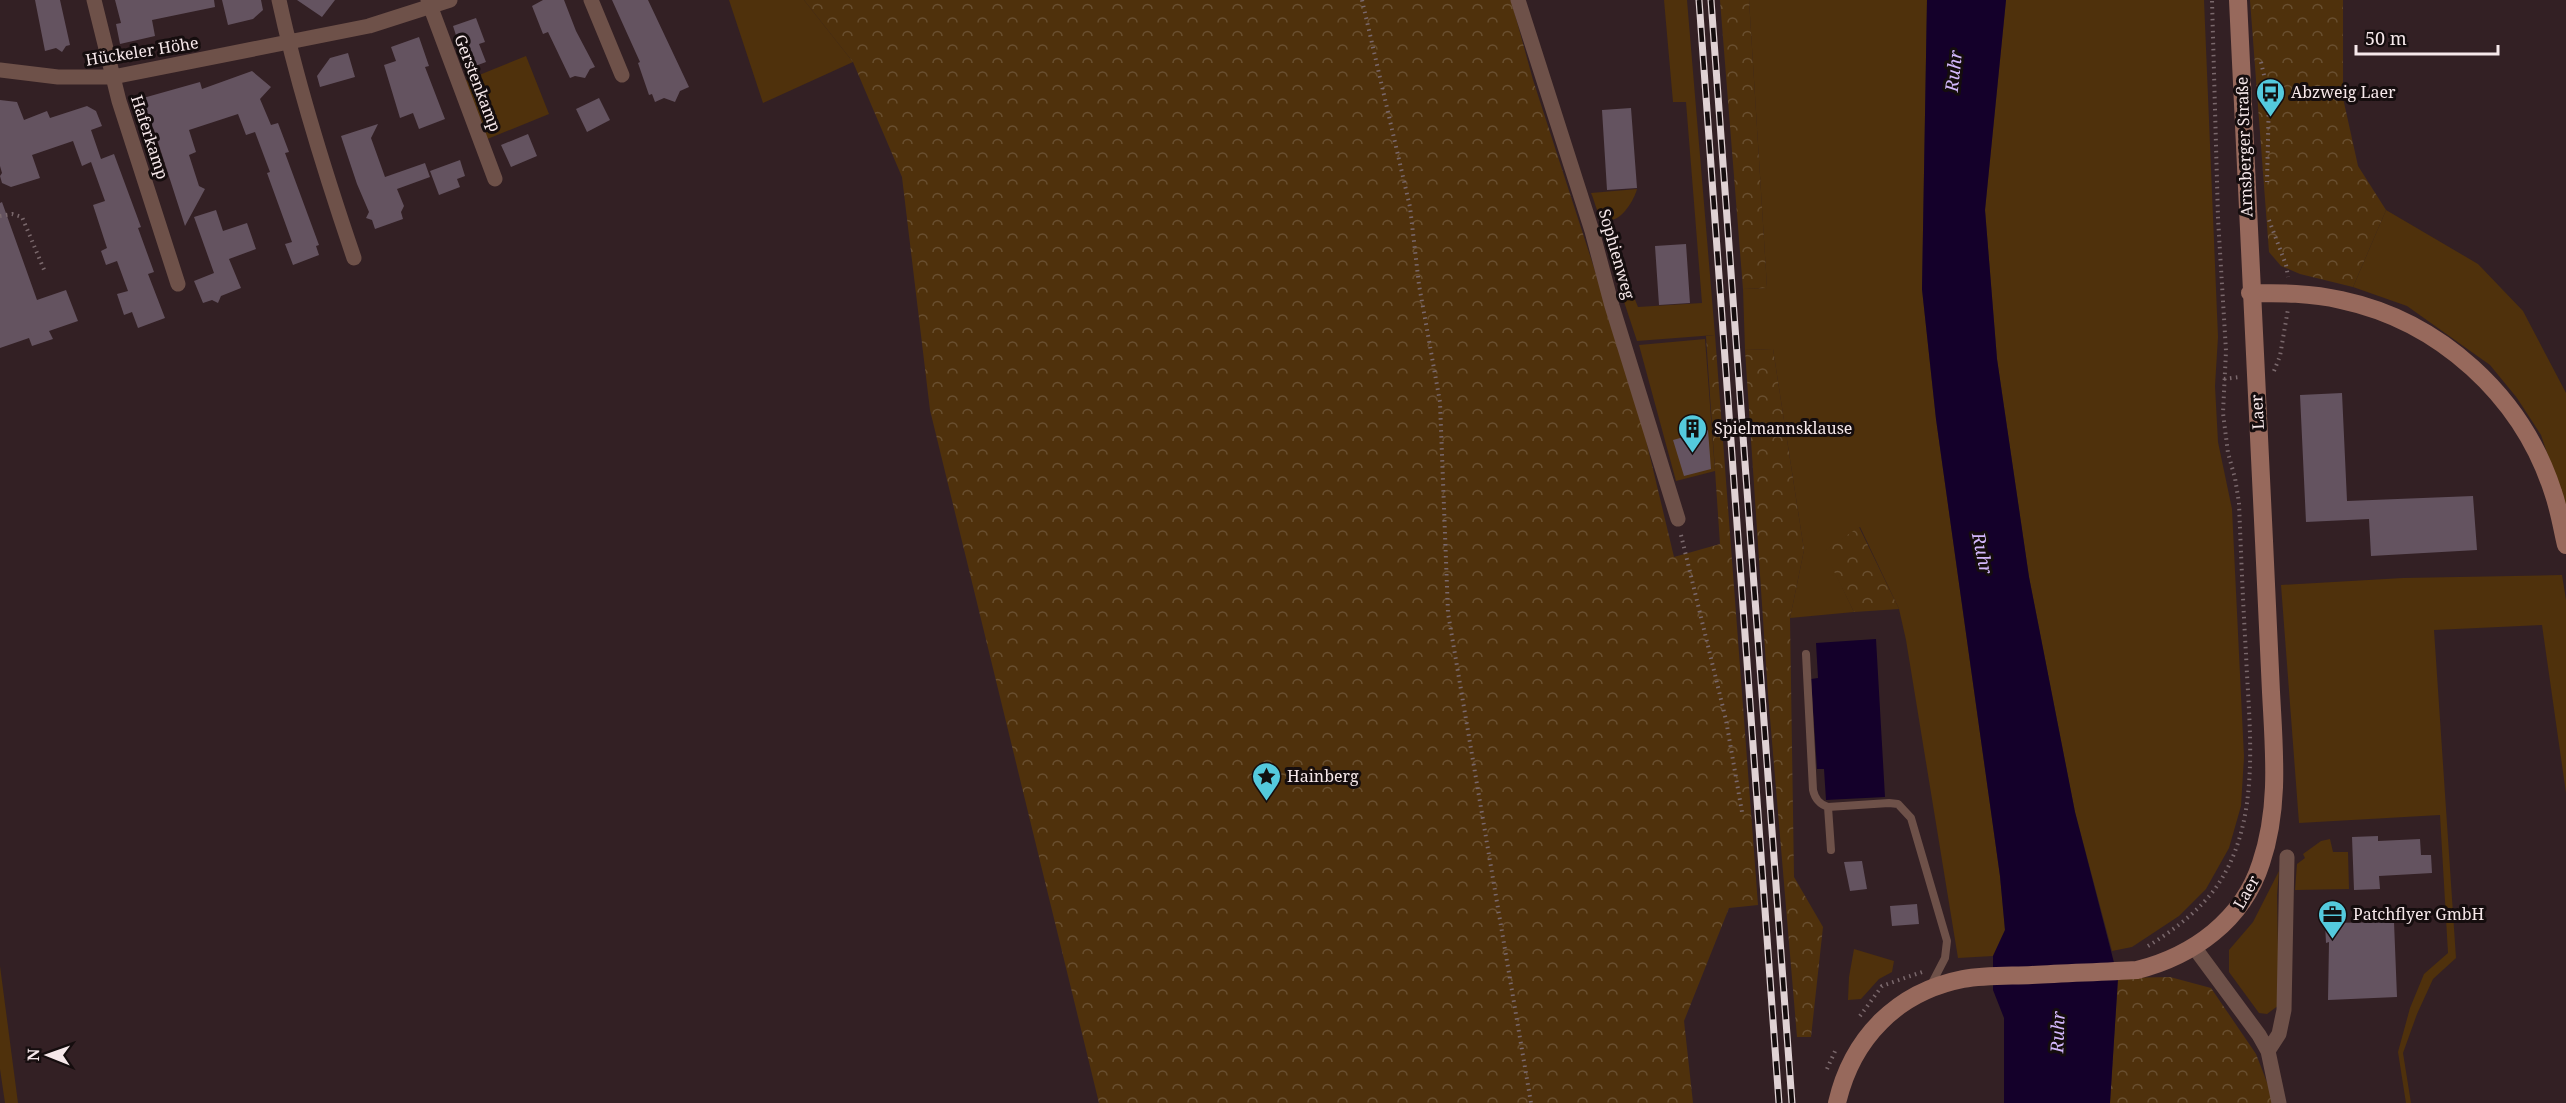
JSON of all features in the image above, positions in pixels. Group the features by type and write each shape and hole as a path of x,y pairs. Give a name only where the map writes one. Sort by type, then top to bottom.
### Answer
{"main road":[{"name":"Arnsberger Straße","path":"2238,0 2250,293"},
{"path":"2250,293 2289,293 2341,300 2382,312 2442,342 2491,384 2519,422 2531,442 2553,492 2566,545"},
{"name":"Laer","path":"1837,1103 1847,1067 1863,1042 1893,1010 1928,989 1977,977 2137,970 2158,965 2209,937 2237,910 2252,886 2261,864 2272,822 2274,741 2250,293"}],"street":[{"name":"Haferkamp","path":"93,0 118,101 178,284"},
{"path":"279,0 288,43 320,156 354,258"},
{"name":"Hückeler Höhe","path":"0,70 58,78 113,77 369,26 429,4 450,0"},
{"path":"591,0 622,75"},
{"name":"Sophienweg","path":"1518,0 1592,231 1612,306 1678,519"},
{"name":"Gerstenkamp","path":"429,4 495,179"},
{"name":"Laer","path":"2268,1051 2279,1035 2284,1010 2287,857"},
{"path":"2194,947 2259,1035 2268,1051 2279,1103"}],"lane":[{"path":"1806,654 1814,797 1822,805 1828,807 1898,804 1911,818 1947,941 1944,958 1928,989"},
{"path":"1828,807 1831,850"}],"path":[{"path":"1362,0 1410,207 1419,285 1440,402 1448,613 1531,1103"},
{"path":"2145,948 2189,916 2219,883 2239,840 2248,788 2247,701 2238,503 2223,413 2226,351 2218,218 2212,0"},
{"path":"0,216 12,214 22,218 45,272"},
{"path":"1678,519 1726,720 1742,812"}],"green space":[{"path":"729,0 804,0 853,62 763,103"},
{"path":"804,0 1511,0 1533,80 1635,394 1674,557 1720,544 1706,336 1715,335 1758,905 1729,908 1684,1021 1693,1103 1099,1103 930,410 902,177 853,62"},
{"path":"1664,0 1687,0 1715,335 1637,341 1606,247 1605,241 1610,238 1638,307 1702,303 1686,102 1673,102"},
{"path":"1720,0 1749,0 1767,288 1743,289"},
{"path":"1749,0 1927,0 1922,289 1936,419 2000,876 2005,930 1993,956 1958,958 1899,609 1860,527 1825,551 1854,612 1790,618 1804,550 1773,349 1745,350 1743,289 1767,288"},
{"path":"2006,0 2204,0 2218,337 2215,386 2218,442 2232,509 2244,757 2241,806 2229,848 2206,889 2179,916 2132,947 2112,951 2075,812 2029,577 1997,359 1985,210"},
{"path":"2250,0 2343,0 2343,98 2358,166 2386,210 2353,287 2300,274 2281,266 2269,252"},
{"path":"526,56 549,114 485,140 462,82"},
{"path":"1637,189 1628,207 1612,220 1600,215 1591,193"},
{"path":"2386,210 2478,264 2523,311 2566,393 2566,509 2541,435 2517,398 2490,365 2407,306 2353,287"},
{"path":"1705,339 1715,471 1676,481 1639,345"},
{"path":"1773,349 1804,550 1790,618 1794,877 1823,927 1811,1037 1797,1037 1768,694 1745,350"},
{"path":"1859,527 1899,609 1854,612 1824,551"},
{"path":"2562,575 2566,600 2566,793 2542,625 2434,630 2456,958 2433,979 2403,1053 2411,1103 2406,1103 2398,1052 2410,1008 2424,974 2448,953 2440,815 2299,823 2281,585 2403,578"},
{"path":"2330,839 2333,852 2348,852 2349,889 2295,890 2297,864 2305,858 2303,854 2321,841"},
{"path":"2279,871 2277,895 2279,1005 2267,1014 2259,1013 2229,972 2229,950 2253,922"},
{"path":"1854,949 1894,961 1892,972 1879,979 1861,999 1848,1000 1849,977"},
{"path":"0,966 18,1103 5,1103 0,1069"},
{"path":"2170,977 2211,988 2256,1054 2275,1103 2110,1103 2118,978"}],"water":[{"name":"Ruhr","path":"1927,0 2006,0 1985,210 1997,359 2029,577 2075,812 2118,978 2110,1103 2004,1103 2004,1018 1993,990 1993,956 2005,930 2000,876 1936,419 1922,289"},
{"path":"1876,639 1885,797 1826,800 1824,769 1817,769 1811,679 1818,678 1816,643"}],"building":[{"path":"35,0 60,0 70,45 66,46 62,52 56,48 45,51"},
{"path":"115,0 214,0 215,7 152,20 155,36 120,44 116,24 121,23"},
{"path":"222,0 261,0 263,10 253,19 228,25"},
{"path":"297,0 335,0 322,17"},
{"path":"543,0 564,0 576,31 595,67 590,69 585,78 575,76 570,78 548,32 543,34 532,6"},
{"path":"612,0 648,0 689,87 680,91 675,102 664,98 655,102 652,94 649,95 638,63 640,62"},
{"path":"476,18 485,42 479,44 486,62 467,69 453,26"},
{"path":"419,37 429,66 425,67 445,119 419,129 413,113 400,118 384,65 396,61 391,47"},
{"path":"348,53 355,77 320,87 317,76 330,58"},
{"path":"252,71 271,87 260,99 271,125 278,123 289,152 285,153 319,245 316,246 319,255 293,265 285,244 292,242 267,173 270,172 255,132 246,135 238,114 189,130 196,152 189,155 199,186 205,189 185,226 154,130 150,122 144,123 136,100 200,82 202,89"},
{"path":"599,98 610,120 587,132 576,109"},
{"path":"0,100 17,102 24,120 47,111 50,118 87,106 96,111 102,126 91,130 101,159 114,154 141,227 138,228 154,272 148,274 165,318 138,328 132,312 124,315 117,294 128,291 117,261 106,265 101,251 107,248 93,205 105,201 91,162 82,166 73,141 32,155 40,178 11,187 2,183 0,176 2,173 0,166"},
{"path":"1631,108 1637,188 1607,190 1602,110"},
{"path":"378,124 371,138 385,177 425,163 430,177 397,189 404,206 401,212 403,219 375,229 372,220 366,218 369,212 341,136"},
{"path":"528,134 537,156 511,167 501,145"},
{"path":"460,160 465,176 457,179 460,187 439,195 430,171"},
{"path":"2,202 37,300 66,290 78,321 49,331 53,339 32,346 29,338 0,348 0,203"},
{"path":"216,210 223,231 247,223 256,249 229,259 241,288 221,296 218,303 212,300 203,303 194,281 214,273 194,217"},
{"path":"1686,244 1690,303 1659,305 1655,246"},
{"path":"2342,393 2347,501 2473,496 2477,550 2371,556 2369,519 2306,522 2300,395"},
{"name":"Spielmannsklause","path":"1708,430 1711,469 1684,476 1673,440"},
{"path":"2378,836 2378,841 2420,839 2421,855 2431,855 2432,873 2379,876 2380,889 2354,890 2352,837"},
{"path":"1862,861 1867,889 1850,891 1844,862"},
{"path":"1917,904 1919,924 1892,926 1890,906"},
{"path":"2394,922 2397,997 2328,1000 2329,942 2326,943 2325,923"}],"railway":[{"path":"1699,0 1779,1103"},
{"path":"1711,0 1792,1103"}],"place":[{"name":"Abzweig Laer","path":"2270,118"},
{"name":"Spielmannsklause","path":"1693,454"},
{"name":"Hainberg","path":"1266,802"},
{"name":"Patchflyer GmbH","path":"2332,940"}]}
